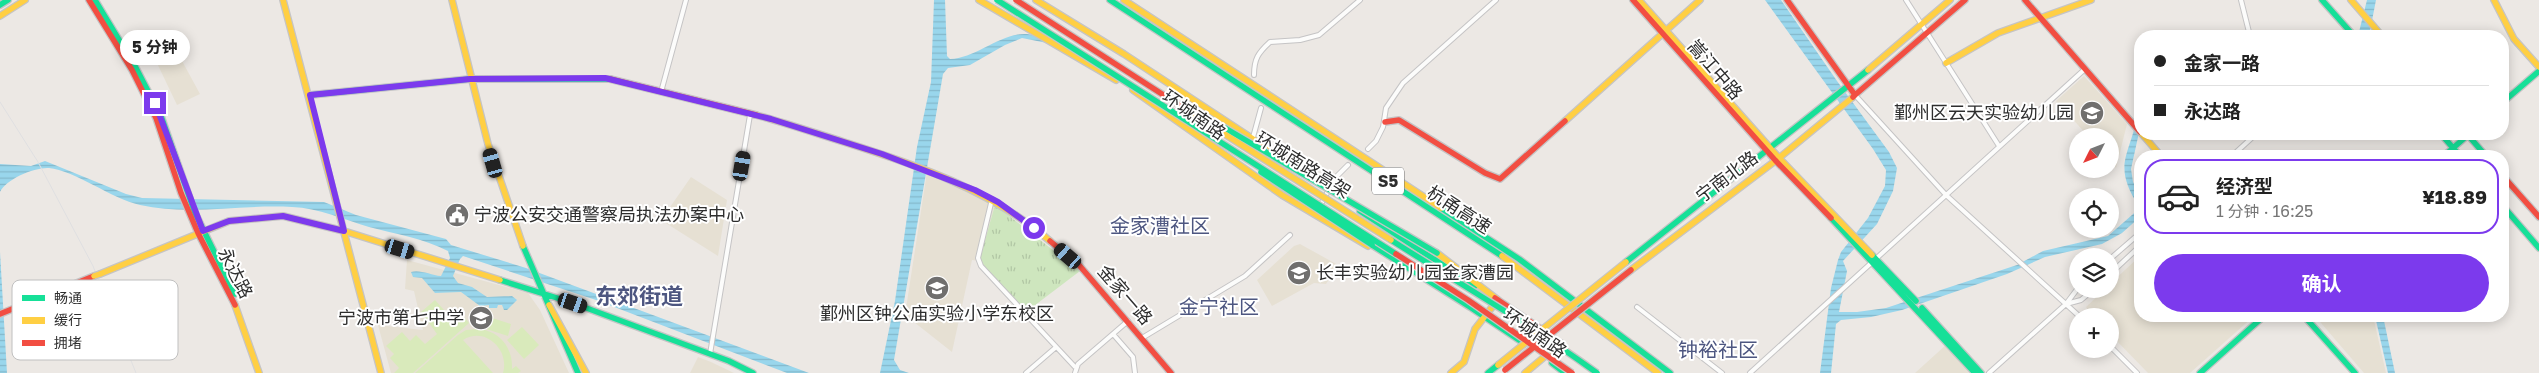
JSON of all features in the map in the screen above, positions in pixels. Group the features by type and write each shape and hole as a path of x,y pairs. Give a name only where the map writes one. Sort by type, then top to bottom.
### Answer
{"main road":[{"path":"0,5 8,0"},
{"path":"0,16 25,0"},
{"name":"永达路","path":"88,0 127,62 156,118 192,214 237,309 259,373"},
{"name":"永达路","path":"95,0 136,68 161,116 184,192"},
{"path":"283,0 310,95 381,373"},
{"path":"452,0 468,80 498,180 541,292 578,373"},
{"name":"环城南路","path":"979,0 1125,85 1282,195 1470,307 1565,373"},
{"name":"环城南路高架","path":"995,0 1179,114 1468,300 1572,373"},
{"name":"环城南路高架","path":"1016,0 1578,358 1597,373"},
{"name":"环城南路","path":"1036,0 1254,138 1426,256 1498,300 1561,343 1597,373"},
{"name":"杭甬高速","path":"1110,0 1514,264 1658,373"},
{"name":"杭甬高速","path":"1124,0 1519,259 1670,373"},
{"name":"嵩江中路","path":"1632,0 1665,33"},
{"name":"嵩江中路","path":"1639,0 1665,33 1777,159"},
{"path":"1385,122 1398,120 1412,126 1485,173 1500,179 1700,0"},
{"path":"1787,0 1854,96"},
{"path":"1848,87 1922,26 1950,0"},
{"name":"宁南北路","path":"1504,372 1631,270 1838,110 1965,0"},
{"path":"2025,0 2134,125"},
{"path":"1946,63 1998,33 2091,0"},
{"path":"2322,0 2348,30"},
{"path":"2351,0 2377,30"},
{"path":"2494,0 2514,39 2539,69 2509,97"},
{"name":"金家一路","path":"310,95 468,80 605,78 771,119 892,158 938,174 992,199 1047,238 1079,265 1171,373"},
{"name":"宁南北路","path":"1488,373 1848,87"},
{"path":"1178,104 1239,135 1437,253 1498,300 1475,329 1464,362 1451,373"},
{"path":"1179,114 1211,139 1470,307"},
{"path":"2147,140 2157,150"},
{"path":"2446,140 2453,148"},
{"path":"2451,150 2462,140"},
{"path":"2473,140 2481,150"},
{"path":"1777,159 1850,231 1866,248 1874,261 1908,293 1981,373"},
{"path":"1777,159 1874,261 1975,373"},
{"path":"2509,183 2539,217"},
{"path":"2509,213 2539,248"},
{"path":"84,280 229,221 283,216 343,228 541,292 710,352 753,373"},
{"name":"永达路","path":"200,232 244,315 263,373"},
{"path":"541,292 555,314 586,373"},
{"path":"2200,373 2257,322"},
{"path":"2309,322 2355,373"},
{"path":"1525,373 1546,358 1561,343"},
{"path":"1578,358 1603,373"}],"street":[{"path":"660,92 686,0"},
{"path":"1254,75 1254,62 1259,53 1270,42 1300,40 1319,35 1360,0"},
{"path":"1368,149 1376,140 1385,122 1386,108 1403,83 1496,0"},
{"path":"1906,0 1999,146"},
{"path":"2241,0 2248,30"},
{"path":"1750,373 2085,69"},
{"path":"1854,96 1946,195 2070,308"},
{"path":"1237,163 1254,138 1261,108"},
{"path":"710,352 750,115"},
{"path":"2239,150 2249,140"},
{"path":"1316,215 1335,178 1348,165"},
{"path":"992,199 978,258 981,266 1055,348 1075,367 1075,373"},
{"path":"1142,338 1245,276 1290,235"},
{"path":"2119,251 2134,238"},
{"path":"2119,266 2134,252"},
{"path":"1989,373 2070,298"},
{"path":"2066,304 2083,298"},
{"path":"1637,307 1722,373"},
{"path":"1075,367 1128,321"},
{"path":"1113,334 1133,357 1135,373"},
{"path":"1026,373 1055,348"},
{"path":"2119,355 2137,373"}],"shaded area":[{"path":"170,55 181,59 200,94 177,105 155,59"},
{"name":"鄞州区云天实验幼儿园","path":"2084,76 2127,124 2119,156 2119,128 2081,128 2056,101"},
{"name":"鄞州区钟公庙实验小学东校区","path":"927,172 961,186 995,205 979,261 972,260 952,352 905,315"},
{"path":"691,177 727,200 718,256 661,220"},
{"name":"长丰实验幼儿园金家漕园","path":"1300,244 1338,265 1326,284 1314,283 1272,306 1257,280 1294,246"},
{"name":"宁波市第七中学","path":"407,260 528,293 540,310 569,373 391,373 378,325 423,330 414,291 405,289"},
{"path":"2134,262 2134,322 2247,322 2190,373 2148,373 2119,343 2119,308 2086,307 2096,298 2119,298 2119,276"},
{"path":"2320,322 2374,322 2386,373 2364,373"},
{"path":"1947,344 1965,364 1969,373 1915,373"},
{"path":"698,357 711,362 734,373 690,373"}],"green space":[{"path":"995,205 1080,271 1026,312 979,261"},
{"path":"435,300 453,320 461,313 469,323 413,373 394,373 399,368 390,358 394,354 386,346 402,332 410,341 416,335 425,344 437,334 421,312"},
{"path":"483,315 511,324 508,336 480,327"},
{"path":"522,327 539,345 524,359 507,340"},
{"path":"466,330 485,330 498,336 510,354 512,369 516,366 521,371 518,373 503,373 503,356 494,343 487,338 471,336 463,340 493,373 415,373 458,335"}],"water":[{"path":"934,0 945,0 947,56 950,59 975,52 999,40 1023,34 1035,36 1047,43 1022,38 1005,45 970,65 948,68 943,74 894,360 900,370 909,373 880,373 895,301 917,147 931,82"},
{"path":"1765,0 1781,0 1889,152 1897,168 1893,191 1877,224 1843,261 1847,271 1839,312 1857,312 1886,308 2017,265 2043,251 2099,238 2113,238 2102,244 2084,248 2069,248 2069,252 2045,257 2007,274 1902,310 1871,317 1841,320 1836,324 1831,373 1820,373 1831,288 1838,260 1841,252 1868,218 1885,186 1886,170 1873,149"},
{"path":"2367,0 2376,0 2370,30 2360,30"},
{"path":"2134,131 2134,140 2137,140 2131,169 2134,198 2126,181 2125,160"},
{"path":"45,161 126,194 142,198 324,202 356,215 446,239 451,245 526,268 809,373 787,373 596,300 463,256 453,276 458,283 472,287 487,297 512,296 517,300 507,310 504,310 502,305 498,305 497,308 489,308 489,305 480,306 461,292 435,293 422,278 413,277 411,272 441,276 450,258 448,251 419,240 312,209 273,207 178,210 159,208 129,202 70,174 49,168 36,170 14,178 0,192 0,164 31,166"},
{"path":"2134,213 2134,222 2119,235 2119,226"},
{"path":"0,252 7,373 0,373"},
{"path":"2376,322 2384,322 2395,373 2388,373"}],"railway":[{"path":"0,102 38,162 99,280"},
{"path":"131,360 136,373"}],"traffic: fast":[{"path":"0,5 8,0"},
{"path":"95,0 136,68 161,116 195,213 235,294"},
{"path":"997,0 1396,254"},
{"path":"1110,0 1502,256"},
{"path":"2322,0 2349,30"},
{"path":"1626,262 1868,70"},
{"path":"2509,97 2539,71"},
{"path":"310,95 470,79 610,79"},
{"path":"1220,125 1437,253"},
{"path":"2446,140 2455,150"},
{"path":"2451,150 2462,140"},
{"path":"2472,140 2481,150"},
{"path":"1261,172 1372,245"},
{"path":"1441,208 1519,259 1670,373"},
{"path":"1360,211 1475,286"},
{"path":"2509,213 2539,248"},
{"path":"1831,218 1975,373"},
{"path":"1391,240 1521,321 1597,373"},
{"path":"1372,245 1470,307"},
{"path":"523,246 578,373"},
{"path":"1872,255 1916,301"},
{"path":"500,280 573,303 729,361 753,373"},
{"path":"1467,305 1519,340"},
{"path":"1922,308 1981,373"},
{"path":"2200,373 2257,322"},
{"path":"2309,322 2355,373"},
{"path":"1552,363 1565,373"},
{"path":"1488,373 1498,365"}],"traffic: slow":[{"path":"0,16 25,0"},
{"path":"283,0 381,373"},
{"path":"452,0 488,144 523,246"},
{"path":"979,0 1116,80"},
{"path":"1036,0 1124,54 1288,162"},
{"path":"1124,0 1441,208"},
{"path":"1639,0 1779,158 1872,255"},
{"path":"1565,121 1700,0"},
{"path":"1868,70 1950,0"},
{"path":"1946,63 1998,33 2091,0"},
{"path":"2351,0 2377,30"},
{"path":"2494,0 2514,39 2539,67"},
{"path":"1133,90 1282,195 1368,246"},
{"path":"1631,270 1779,158 1853,97"},
{"path":"1179,105 1391,240"},
{"path":"756,115 899,160 952,181 1003,207 1050,241"},
{"path":"2147,140 2156,150"},
{"path":"100,274 229,221 283,216 344,231 500,280"},
{"path":"1437,253 1498,300"},
{"path":"1502,256 1658,373"},
{"path":"1498,365 1626,262"},
{"path":"94,276 100,274"},
{"path":"1451,373 1464,362 1475,329 1496,302"},
{"path":"235,305 259,373"},
{"path":"549,305 586,373"},
{"path":"1525,373 1561,343"}],"traffic: jam":[{"path":"89,0 132,70 156,118 181,193 198,233 235,305"},
{"path":"1016,0 1179,105"},
{"path":"1633,0 1775,160 1831,218"},
{"path":"1787,0 1855,95 1853,97"},
{"path":"1855,95 1965,0"},
{"path":"2025,0 2134,125"},
{"path":"610,79 756,115"},
{"path":"1385,122 1399,120 1485,173 1500,179 1565,121"},
{"path":"2509,183 2539,217"},
{"path":"1050,241 1079,265 1171,373"},
{"path":"1396,254 1468,300 1572,373"},
{"path":"1505,370 1631,270"},
{"path":"84,280 94,276"},
{"path":"1495,298 1553,337"},
{"path":"0,314 12,309"}],"place":[{"name":"鄞州区云天实验幼儿园","path":"2092,113"},
{"name":"宁波公安交通警察局执法办案中心","path":"457,215"},
{"name":"长丰实验幼儿园金家漕园","path":"1299,273"},
{"name":"鄞州区钟公庙实验小学东校区","path":"937,288"},
{"name":"宁波市第七中学","path":"481,318"}],"district":[{"name":"金家漕社区","path":"1160,226"},
{"name":"东郊街道","path":"639,296"},
{"name":"金宁社区","path":"1219,307"},
{"name":"钟裕社区","path":"1718,350"}],"route":[{"path":"155,103 176,154 186,191 203,231 229,221 283,216 344,231 310,95 470,79 605,78 771,119 882,154 938,174 975,190 998,202 1034,228"}]}
